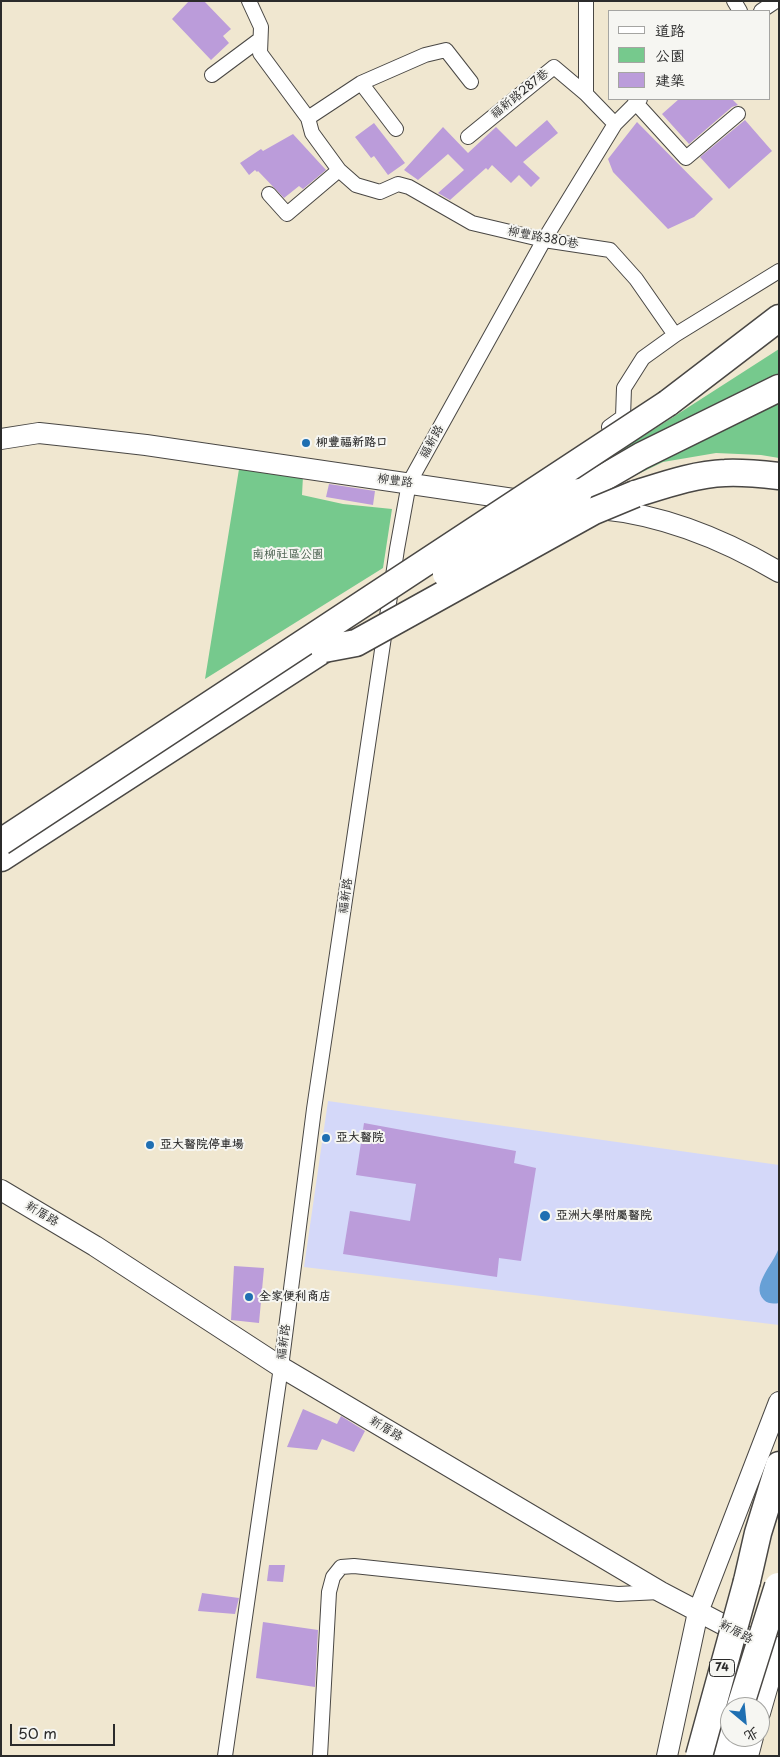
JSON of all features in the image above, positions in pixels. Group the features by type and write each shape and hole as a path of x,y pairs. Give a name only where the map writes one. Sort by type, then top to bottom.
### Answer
{"highway":[{"path":"668,403 779,318"},
{"path":"1,842 668,403 779,335"},
{"path":"1,858 324,649 587,487 641,456 779,388"},
{"path":"690,433 779,407"},
{"path":"324,649 356,642 594,511 635,494 680,481 723,473 752,473 779,476"},
{"path":"747,1581 758,1533 779,1465"},
{"name":"74","path":"699,1756 747,1581 779,1481"},
{"name":"74","path":"743,1697 779,1585"}],"street":[{"name":"柳豐路380巷","path":"249,1 260,27 260,53 308,118 312,133 339,170 356,184 380,192 398,184 409,187 472,223 544,240 610,250 636,279 675,334"},
{"path":"586,1 586,94"},
{"path":"762,10 776,1"},
{"path":"212,75 259,40"},
{"path":"308,118 360,83 425,55 446,50 471,82"},
{"name":"福新路287巷","path":"468,136 554,67 586,94 615,124"},
{"path":"360,83 396,130"},
{"path":"638,100 686,158 738,114"},
{"name":"福新路","path":"225,1756 281,1367 314,1109 397,549 409,483 544,240 615,124 638,100"},
{"path":"269,194 287,214 339,170"},
{"path":"510,499 623,417 624,388 643,358 675,334 779,271"},
{"name":"柳豐路","path":"1,439 38,433 146,445 510,499 629,512 693,532 751,556 779,572"},
{"name":"新厝路","path":"1,1190 95,1246 281,1367 661,1592 778,1651"},
{"path":"667,1756 698,1612 779,1402"},
{"path":"320,1756 329,1592 333,1577 341,1567 354,1566 618,1594 661,1592"},
{"path":"765,1697 778,1651"}],"shaded area":[{"name":"亞洲大學附屬醫院","path":"328,1101 779,1165 779,1325 304,1267"}],"green space":[{"path":"779,349 779,458 761,455 716,453 663,462 630,478 591,501 533,487 629,421 642,437"},
{"name":"南柳社區公園","path":"239,469 303,476 302,495 343,504 392,509 383,568 205,679"}],"water":[{"path":"779,1246 779,1303 771,1303 764,1300 760,1294 760,1287"}],"building":[{"path":"189,1 204,1 231,29 223,36 229,43 211,60 172,19"},
{"path":"678,100 733,100 738,105 732,107 689,144 662,114"},
{"path":"547,120 558,133 523,162 540,178 531,187 519,175 511,183 492,165 488,170 486,168 450,200 438,193 464,170 448,154 418,180 404,170 443,127 468,153 496,127 516,147"},
{"path":"745,120 772,151 729,189 700,157"},
{"path":"637,122 713,199 694,217 668,229 613,172 608,159"},
{"path":"374,123 405,163 388,175 374,156 371,158 355,137"},
{"path":"293,134 326,170 303,189 299,186 284,198 258,171 255,170 249,175 240,163 261,149 263,151"},
{"path":"329,484 375,491 373,505 326,497"},
{"name":"亞洲大學附屬醫院","path":"364,1123 516,1151 514,1163 536,1168 521,1261 499,1258 497,1277 343,1254 350,1211 410,1221 416,1184 356,1175"},
{"path":"234,1266 264,1268 259,1323 231,1320"},
{"path":"303,1409 337,1424 341,1416 365,1431 354,1452 322,1439 317,1450 287,1447"},
{"path":"269,1565 285,1565 283,1582 267,1581"},
{"path":"202,1593 239,1598 235,1614 198,1611"},
{"path":"263,1622 318,1630 315,1687 256,1678"}],"place":[{"name":"柳豐福新路口","path":"306,443"},
{"name":"亞大醫院","path":"326,1138"},
{"name":"亞大醫院停車場","path":"150,1145"},
{"name":"亞洲大學附屬醫院","path":"545,1216"},
{"name":"全家便利商店","path":"249,1297"}]}
